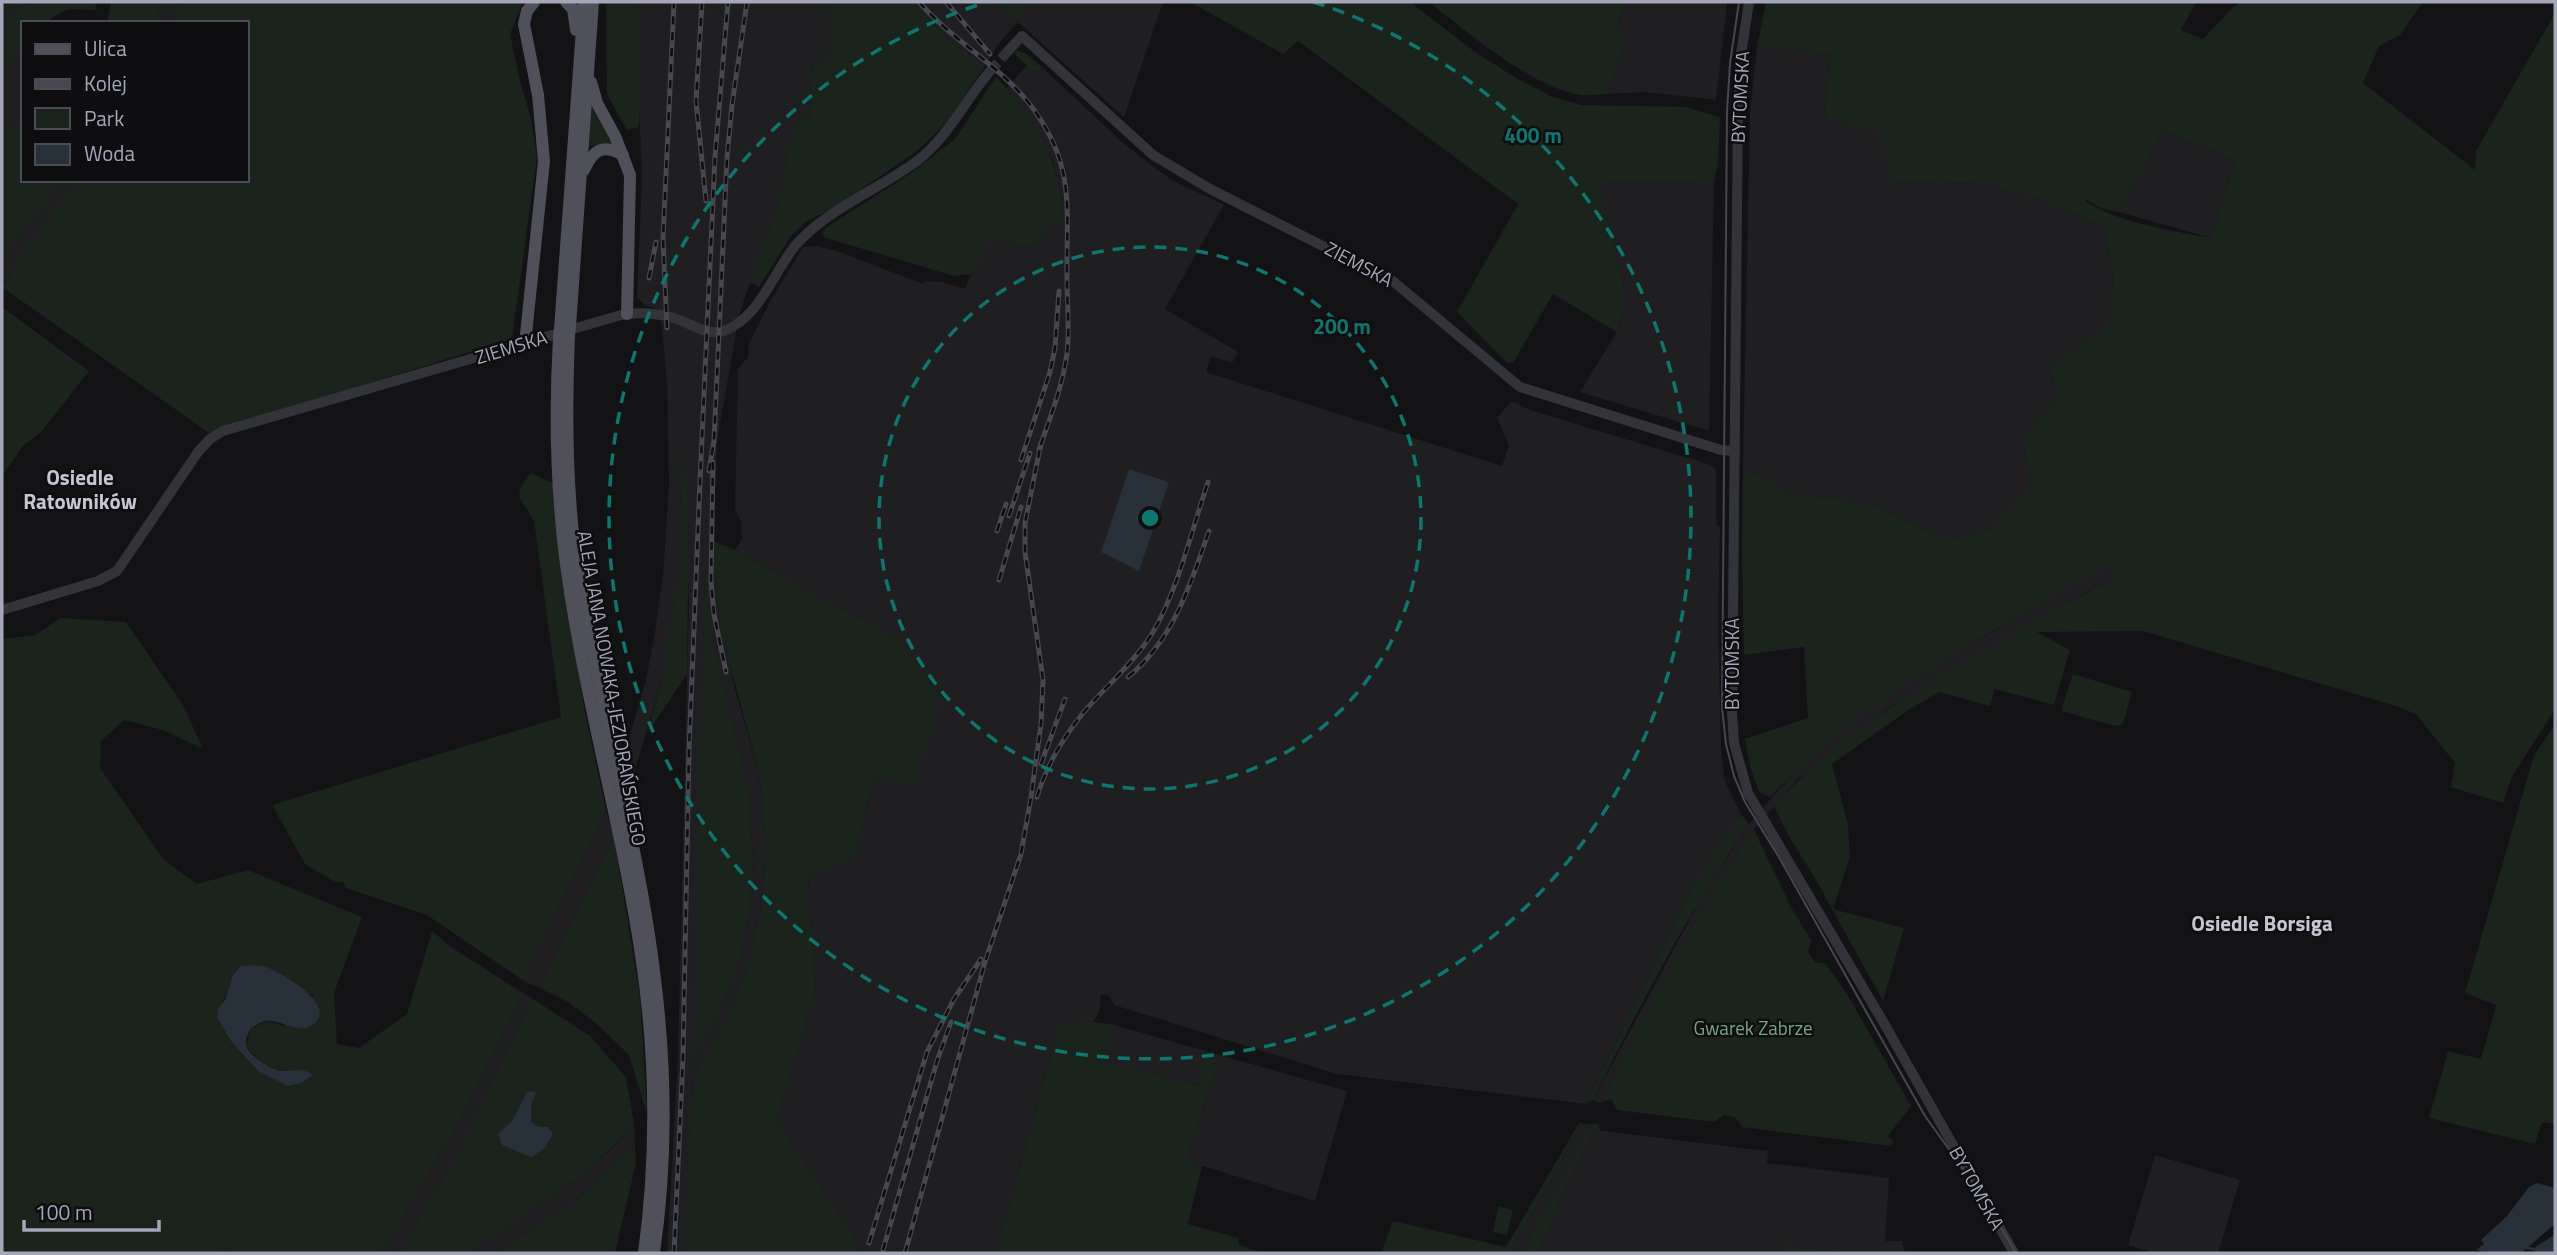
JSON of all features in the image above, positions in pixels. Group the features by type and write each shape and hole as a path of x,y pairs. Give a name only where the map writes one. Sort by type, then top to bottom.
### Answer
{"main road":[{"path":"524,344 544,161 538,95 524,24 527,11 534,2"},
{"path":"566,2 573,9 584,61 597,103 630,175 627,314"},
{"name":"ALEJA JANA NOWAKA-JEZIORAŃSKIEGO","path":"584,2 581,178 565,332 570,498 578,577 645,913 658,1009 664,1122 661,1198 654,1253"},
{"name":"ALEJA JANA NOWAKA-JEZIORAŃSKIEGO","path":"593,2 584,61 557,429 565,553 635,915 648,1012 654,1125 644,1253"},
{"path":"581,178 586,165 598,150 613,149 623,156"}],"street":[{"name":"BYTOMSKA","path":"1749,2 1738,92 1732,713 1734,743 1748,793 1885,1024 2014,1253"},
{"name":"ZIEMSKA","path":"1009,50 1022,36 1140,144 1165,163 1210,189 1394,282 1520,387 1721,450 1735,451"},
{"name":"ZIEMSKA","path":"2,610 98,581 117,571 198,452 218,433 627,314 672,318 713,332 729,328 754,308 788,256 809,233 931,149 991,70"}],"shaded area":[{"path":"2,2 27,2 2,29"},
{"path":"162,2 178,2 171,21 157,21"},
{"path":"640,2 831,2 829,60 813,62 809,118 793,123 779,199 739,315 717,442 713,541 716,598 735,690 759,773 765,861 760,911 749,961 734,1001 693,1080 685,1253 667,1253 678,1056 689,600 682,454 678,579 669,637 661,683 629,789 622,762 646,680 655,632 663,576 669,485 667,381 660,310 645,305 637,297 642,178 638,81","holes":["705,577 713,640 748,785 753,862 750,908 741,958 725,1000 694,1062"]},
{"path":"912,2 996,2 1017,21 1030,2 1163,2 1124,117 1018,22 1000,42 985,66 951,41"},
{"path":"1626,2 1727,2 1716,100 1645,92 1608,94 1627,34 1617,29"},
{"path":"1757,47 1830,54 1824,118 1886,134 1894,182 1986,184 2042,200 2104,227 2113,276 2109,323 2051,368 2055,401 2023,440 2031,487 1990,529 1946,540 1870,503 1792,494 1743,467 1750,113"},
{"path":"21,50 21,120 2,138 2,70"},
{"path":"1027,65 1035,73 1043,68 1122,142 1155,168 1174,181 1224,205 1165,309 1238,352 1232,363 1211,356 1206,372 1502,466 1509,445 1497,418 1511,401 1530,410 1711,465 1716,469 1716,518 1717,526 1720,527 1718,620 1721,750 1724,779 1741,814 1692,888 1585,1104 1337,1074 1114,1005 1109,996 1101,994 1099,1012 1093,1022 1078,1024 1056,1036 996,1253 859,1253 856,1240 777,1121 816,991 808,874 856,856 874,777 899,640 735,550 742,539 741,521 735,510 738,369 748,357 749,344 770,302 803,247 817,246 840,252 923,284 925,281 943,282 965,289 975,263 989,239 1032,248 1063,209 1054,163 1033,123 1007,88"},
{"path":"2162,131 2235,160 2211,238 2119,212"},
{"path":"62,182 79,182 2,285 2,258"},
{"path":"1599,182 1714,183 1709,431 1580,392 1617,332 1627,301"},
{"path":"2106,565 2112,577 1887,709 1797,780 1754,830 1734,859 1688,935 1600,1103 1593,1100 1705,891 1749,824 1791,775 1824,744 1882,699"},
{"path":"606,810 614,837 539,988 524,981"},
{"path":"523,993 533,999 454,1160 398,1253 382,1253 466,1110"},
{"path":"1115,1025 1202,1050 1200,1085 1104,1062"},
{"path":"1220,1055 1347,1091 1315,1201 1187,1161"},
{"path":"634,1123 635,1146 574,1202 496,1253 470,1253 583,1174 613,1147"},
{"path":"1582,1123 1590,1124 1522,1253 1511,1253"},
{"path":"1594,1130 1768,1151 1767,1163 1889,1178 1885,1241 1902,1241 1905,1253 1538,1253 1567,1184"},
{"path":"2155,1155 2240,1180 2218,1253 2156,1253 2128,1245"}],"green space":[{"path":"27,2 97,2 95,10 64,11 49,21 21,21 21,50 2,70 2,29"},
{"path":"111,2 162,2 157,21 107,21"},
{"path":"178,2 523,2 510,34 531,118 537,157 512,339 209,433 2,287 22,255 78,182 248,182 248,21 171,21"},
{"path":"606,2 640,2 639,127 627,130 607,94"},
{"path":"831,2 912,2 951,41 985,66 948,120 917,151 834,208 807,221 791,236 759,287 750,282 779,199 793,123 809,118 813,62 829,60"},
{"path":"996,2 1030,2 1017,21"},
{"path":"1190,2 1410,2 1475,52 1553,97 1581,105 1686,107 1720,117 1718,163 1714,183 1599,182 1627,301 1617,332 1553,294 1513,363 1507,363 1457,312 1518,204 1298,41 1283,54"},
{"path":"1429,2 1626,2 1617,28 1627,34 1608,94 1581,95 1543,82 1481,43"},
{"path":"1766,2 2196,2 2181,30 2203,39 2233,7 2242,2 2423,2 2400,35 2379,46 2363,83 2475,170 2476,151 2555,13 2555,709 2512,777 2503,803 2451,787 2455,763 2416,714 2396,706 2143,631 2037,632 2070,650 2054,705 1995,689 1990,706 1939,692 1907,711 1832,764 1848,824 1850,857 1833,909 1904,928 1883,1001 1774,806 1835,748 1903,699 2112,577 2106,566 1929,670 1846,728 1770,797 1759,792 1745,739 1808,718 1804,647 1744,655 1743,467 1792,494 1870,503 1946,540 1990,529 2031,487 2023,440 2055,401 2051,368 2109,323 2113,276 2104,227 2042,200 1986,184 1893,182 1883,142 1885,134 1824,118 1830,54 1757,47","holes":["2162,131 2235,160 2211,238 2128,220 2112,215 2085,201 2119,212"]},
{"path":"1017,51 1026,53 1043,68 1035,73 1014,54"},
{"path":"996,77 1023,108 1044,142 1058,180 1063,221 1055,220 1032,248 989,239 971,274 954,276 826,238 821,233 911,173 955,139"},
{"path":"592,102 612,144 589,147"},
{"path":"21,120 21,182 62,182 2,258 2,138"},
{"path":"2,307 89,371 41,432 22,447 2,476"},
{"path":"682,448 689,503 687,674 647,734 661,683 678,579"},
{"path":"531,473 553,483 555,526 585,712 606,810 524,981 427,915 346,888 343,882 335,882 305,864 272,805 561,717 534,521 519,493"},
{"path":"713,541 735,550 899,640 942,699 914,785 874,777 856,856 808,875 816,991 777,1121 856,1240 859,1253 684,1253 693,1080 734,1001 749,961 760,911 765,861 759,773 725,647 716,598"},
{"path":"705,569 713,640 748,785 753,862 750,908 741,958 725,1000 693,1064"},
{"path":"60,618 126,622 183,705 203,749 163,730 124,720 101,741 100,768 164,860 197,884 248,870 362,917 334,993 337,1044 359,1048 407,1014 432,931 451,947 523,993 466,1110 382,1253 2,1253 2,639 35,635","holes":["241,966 264,966 313,996 283,1026 268,1021 251,1028 246,1046 262,1062 282,1071 258,1071 218,1008"]},
{"path":"2073,674 2132,692 2123,724 2115,726 2061,711"},
{"path":"2555,724 2555,1124 2542,1122 2535,1144 2429,1118 2448,1051 2481,1059 2496,1005 2465,993 2534,755"},
{"path":"1741,814 1749,824 1666,959 1593,1100 1585,1104 1692,888"},
{"name":"Gwarek Zabrze","path":"1754,830 1792,909 1811,940 1808,952 1815,962 1826,964 1847,994 1911,1106 1888,1136 1894,1142 1890,1146 1742,1127 1735,1117 1724,1115 1714,1122 1617,1110 1611,1099 1600,1103 1691,929"},
{"path":"614,837 640,997 647,1114 629,1055 597,1024 568,1002 539,988"},
{"path":"533,999 590,1036 626,1077 634,1123 583,1174 470,1253 398,1253 454,1160"},
{"path":"1093,1022 1115,1025 1105,1062 1199,1085 1202,1075 1202,1050 1220,1055 1187,1161 1202,1166 1188,1224 1239,1238 1238,1244 1261,1253 996,1253 1056,1036 1062,1024"},
{"path":"1579,1123 1582,1123 1511,1253 1381,1253 1393,1221 1506,1247"},
{"path":"1590,1124 1598,1124 1600,1131 1594,1130 1568,1182 1538,1253 1522,1253"},
{"path":"635,1146 636,1163 615,1253 496,1253 574,1202"},
{"path":"1498,1206 1513,1210 1507,1235 1493,1232"},
{"path":"1784,1246 1848,1253 1784,1253"}],"water":[{"path":"1129,469 1169,482 1139,571 1101,552"},
{"path":"241,966 263,966 280,973 301,987 317,1003 320,1011 318,1019 312,1025 300,1028 266,1021 251,1028 246,1040 250,1053 271,1067 281,1071 305,1071 313,1075 301,1083 288,1086 258,1071 231,1041 217,1017 218,1008 225,1000 233,975"},
{"path":"528,1091 536,1092 531,1105 531,1122 539,1127 548,1127 553,1134 544,1149 531,1157 502,1145 498,1134 512,1121"},
{"path":"2537,1183 2555,1188 2555,1224 2521,1253 2486,1253 2476,1250 2484,1244 2481,1240 2507,1216 2529,1187"}],"waterway":[{"path":"2541,1253 2555,1244"},
{"path":"2527,1248 2545,1251"}],"tunnel":[{"path":"991,70 1009,50"}],"tram line":[{"path":"1739,2 1730,63 1727,111 1722,708 1726,744 1734,776 1745,802 1925,1116 1984,1198 2016,1253"}],"railway":[{"path":"667,328 663,239 674,2"},
{"path":"702,2 696,101 706,201"},
{"path":"674,1253 683,1057 689,750 700,481 715,157 728,2"},
{"path":"709,471 714,441 727,158 747,2"},
{"path":"919,2 945,28 1002,75 1028,102 1044,124 1062,166 1067,208 1068,344 1059,390 1039,450"},
{"path":"946,2 990,54"},
{"path":"649,278 656,242"},
{"path":"1021,460 1050,372 1055,348 1059,291"},
{"path":"905,1253 985,962 1021,854 1031,797 1041,724 1043,680 1025,552 1025,523 1041,443"},
{"path":"1009,516 1030,453"},
{"path":"713,462 711,581 714,614 726,672"},
{"path":"1037,797 1050,763 1069,732 1153,632 1177,578 1208,482"},
{"path":"997,531 1006,504"},
{"path":"999,580 1021,507"},
{"path":"1128,677 1157,646 1179,610 1209,531"},
{"path":"1041,764 1065,699"},
{"path":"869,1243 927,1052 954,999 981,959"},
{"path":"883,1250 937,1061 951,1022"}],"district":[{"name":"Osiedle Ratowników","path":"80,490"},
{"name":"Osiedle Borsiga","path":"2262,924"}]}
